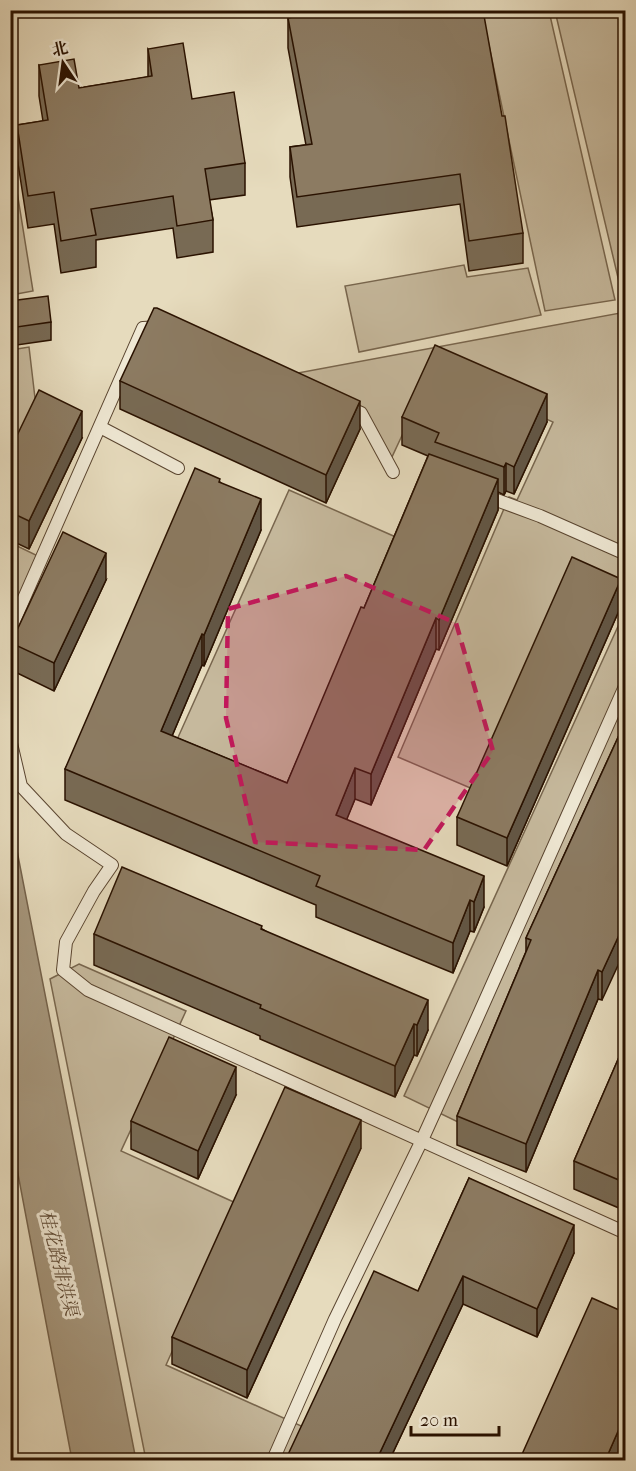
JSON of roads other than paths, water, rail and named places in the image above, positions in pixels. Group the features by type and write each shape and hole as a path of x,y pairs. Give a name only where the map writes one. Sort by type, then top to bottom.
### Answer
{"lane":[{"path":"10,630 143,328 165,327 176,332"},
{"path":"333,401 361,413 393,472"},
{"path":"100,427 178,468"},
{"path":"475,493 540,516 626,555"},
{"path":"273,1461 335,1319 422,1140 626,684"},
{"path":"10,739 21,786 66,834 112,865 93,891 66,942 63,970 88,990 626,1233"}],"water":[{"name":"桂花路排洪渠","path":"11,820 136,1460 72,1460 11,1137"}]}
